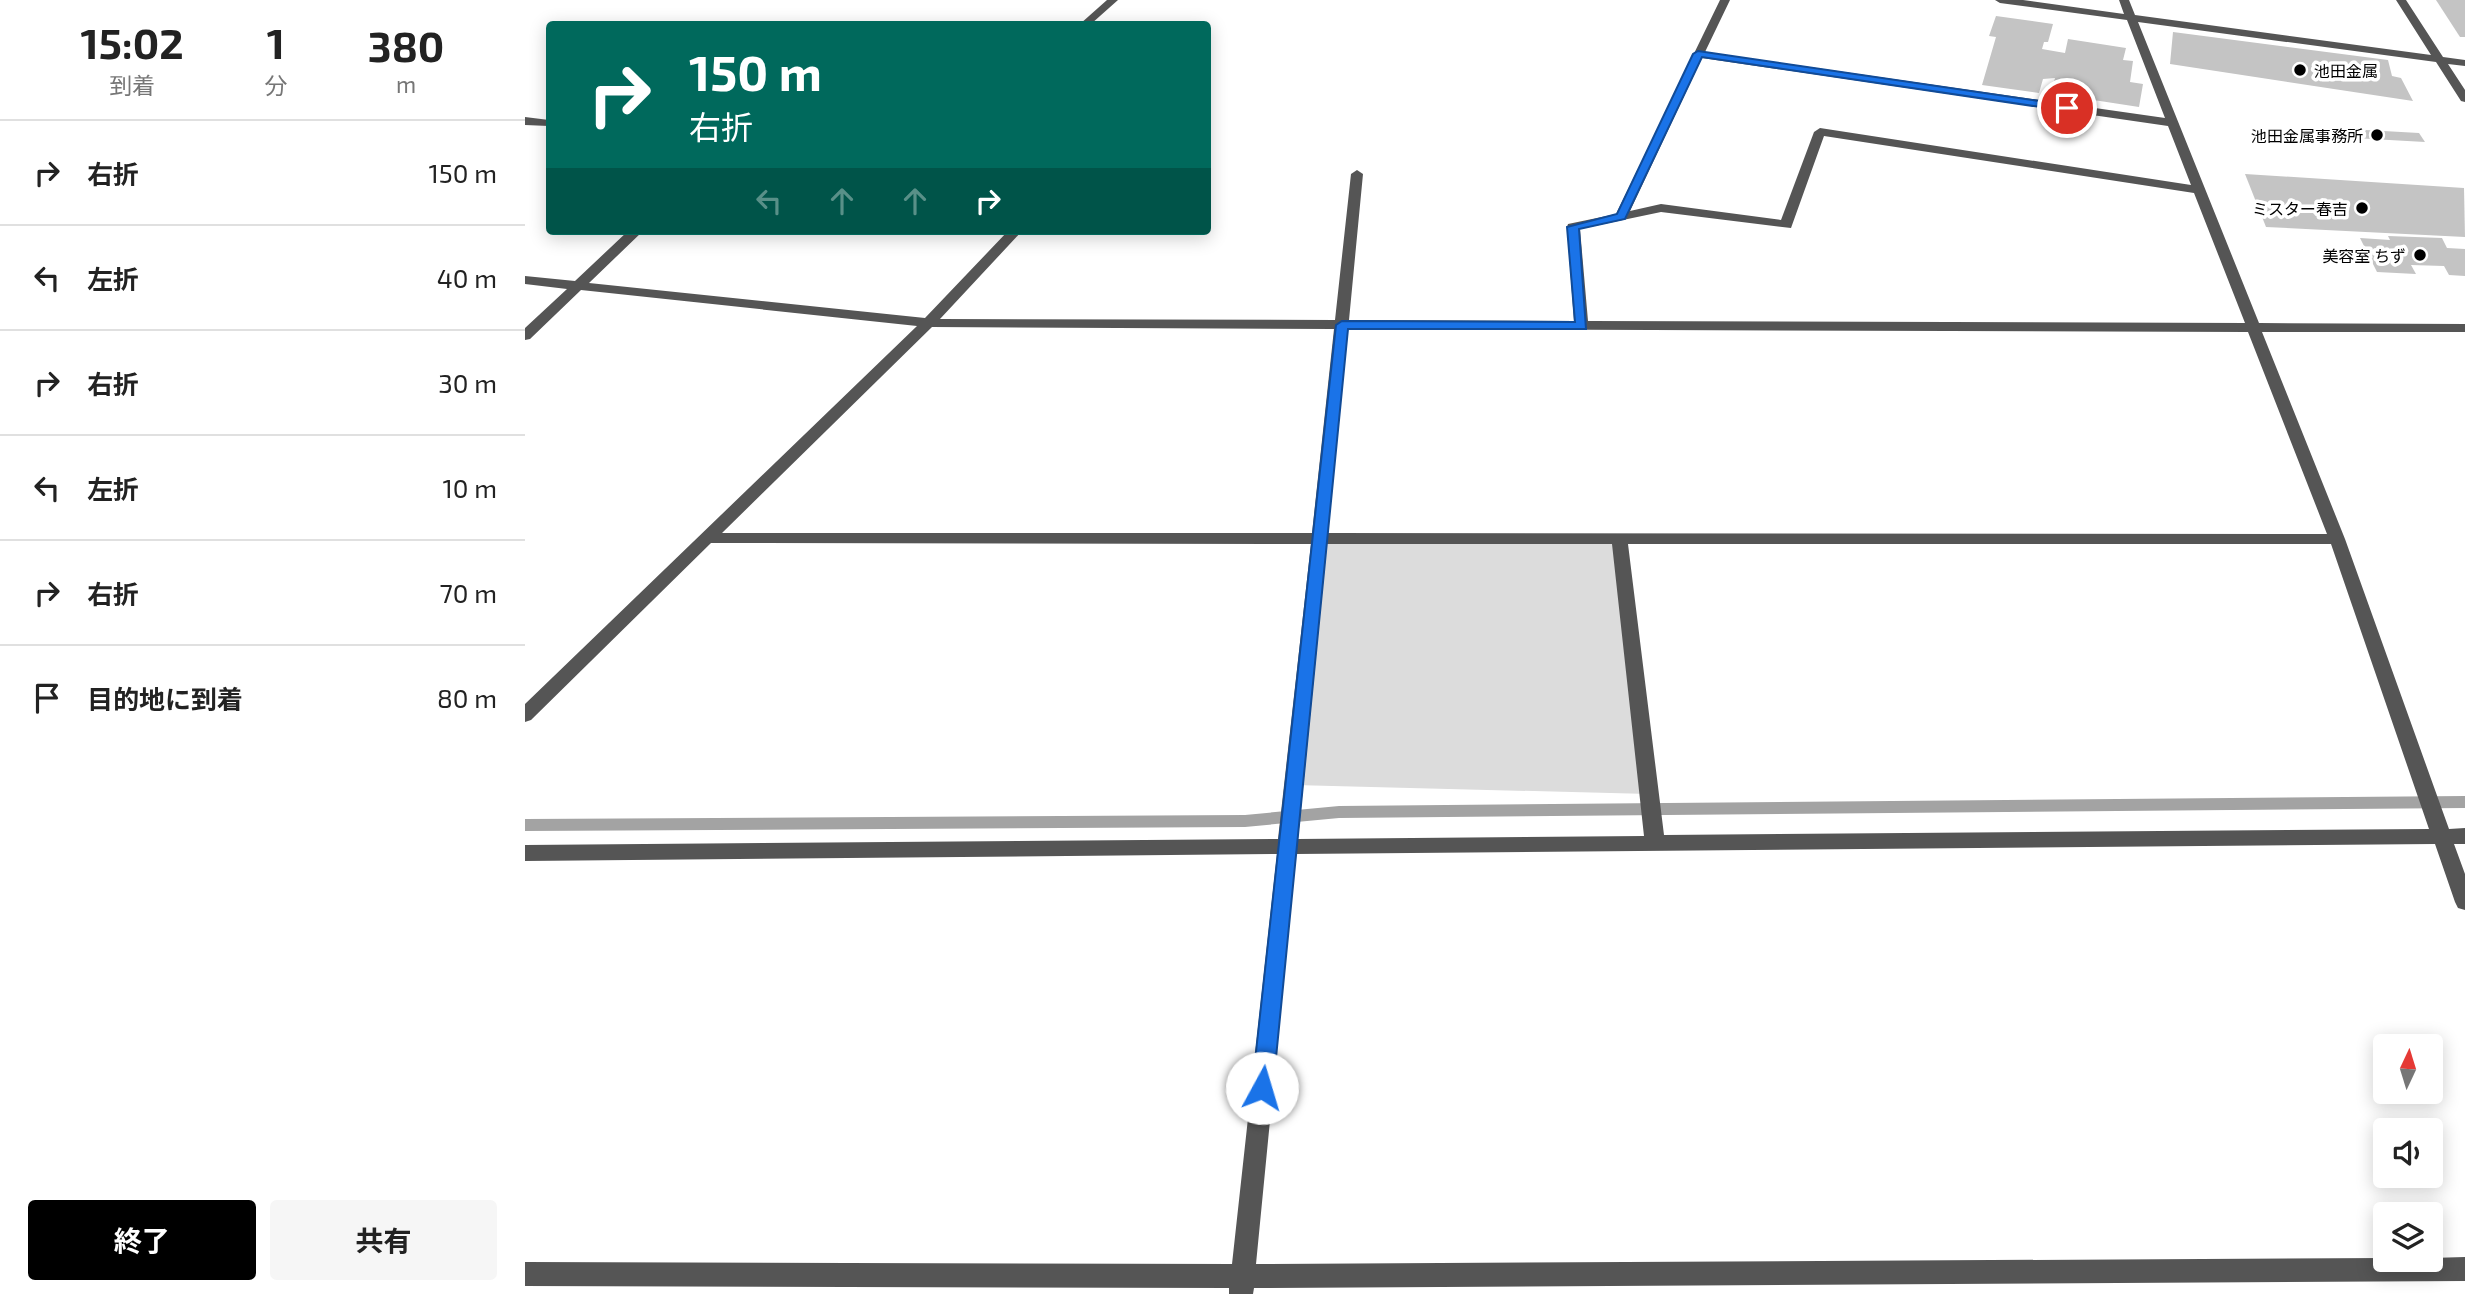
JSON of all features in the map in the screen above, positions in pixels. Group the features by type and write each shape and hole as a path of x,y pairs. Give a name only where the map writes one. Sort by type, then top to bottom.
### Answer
{"street":[{"path":"1088,21 1113,0"},
{"path":"1621,216 1725,0"},
{"path":"2000,0 2465,63"},
{"path":"2125,0 2337,539 2465,902"},
{"path":"2401,0 2465,99"},
{"path":"1698,54 2173,123"},
{"path":"525,121 546,123"},
{"path":"1581,326 1573,227 1661,208 1786,225 1820,132 2199,190"},
{"path":"1242,1285 1357,174"},
{"path":"525,336 632,235"},
{"path":"525,715 928,323 1011,235"},
{"path":"525,280 928,323 2465,328"},
{"path":"1619,537 1655,843"},
{"path":"707,538 2337,539"},
{"path":"525,853 2465,836"},
{"path":"525,1274 1242,1285 2465,1269"}],"shaded area":[{"path":"1619,537 1649,794 1294,785 1319,538"}],"building":[{"path":"2436,0 2465,0 2465,37 2460,37"},
{"path":"1996,16 2053,24 2048,42 2044,42 2042,49 2065,53 2068,39 2126,48 2123,60 2133,61 2130,82 2143,84 2139,107 2087,99 2085,105 2049,99 2055,78 2043,79 2039,93 1982,85 1996,37 1989,36"},
{"name":"池田金属","path":"2173,32 2388,60 2392,76 2401,78 2413,101 2170,64"},
{"name":"池田金属事務所","path":"2330,128 2419,133 2425,142 2336,137"},
{"name":"ミスター春吉","path":"2245,174 2464,188 2465,237 2266,227"},
{"path":"2388,236 2442,238 2447,248 2465,249 2465,276 2449,275 2444,266 2411,265 2416,274 2377,272 2360,238 2390,240"}],"waterway":[{"path":"525,825 1245,821 1339,812 2465,802"}],"place":[{"name":"池田金属","path":"2300,70"},
{"name":"池田金属事務所","path":"2377,135"},
{"name":"ミスター春吉","path":"2362,208"},
{"name":"美容室 ちず","path":"2420,255"}],"route":[{"path":"1262,1088 1342,325 1581,326 1573,227 1621,216 1698,54 2067,108"}]}
